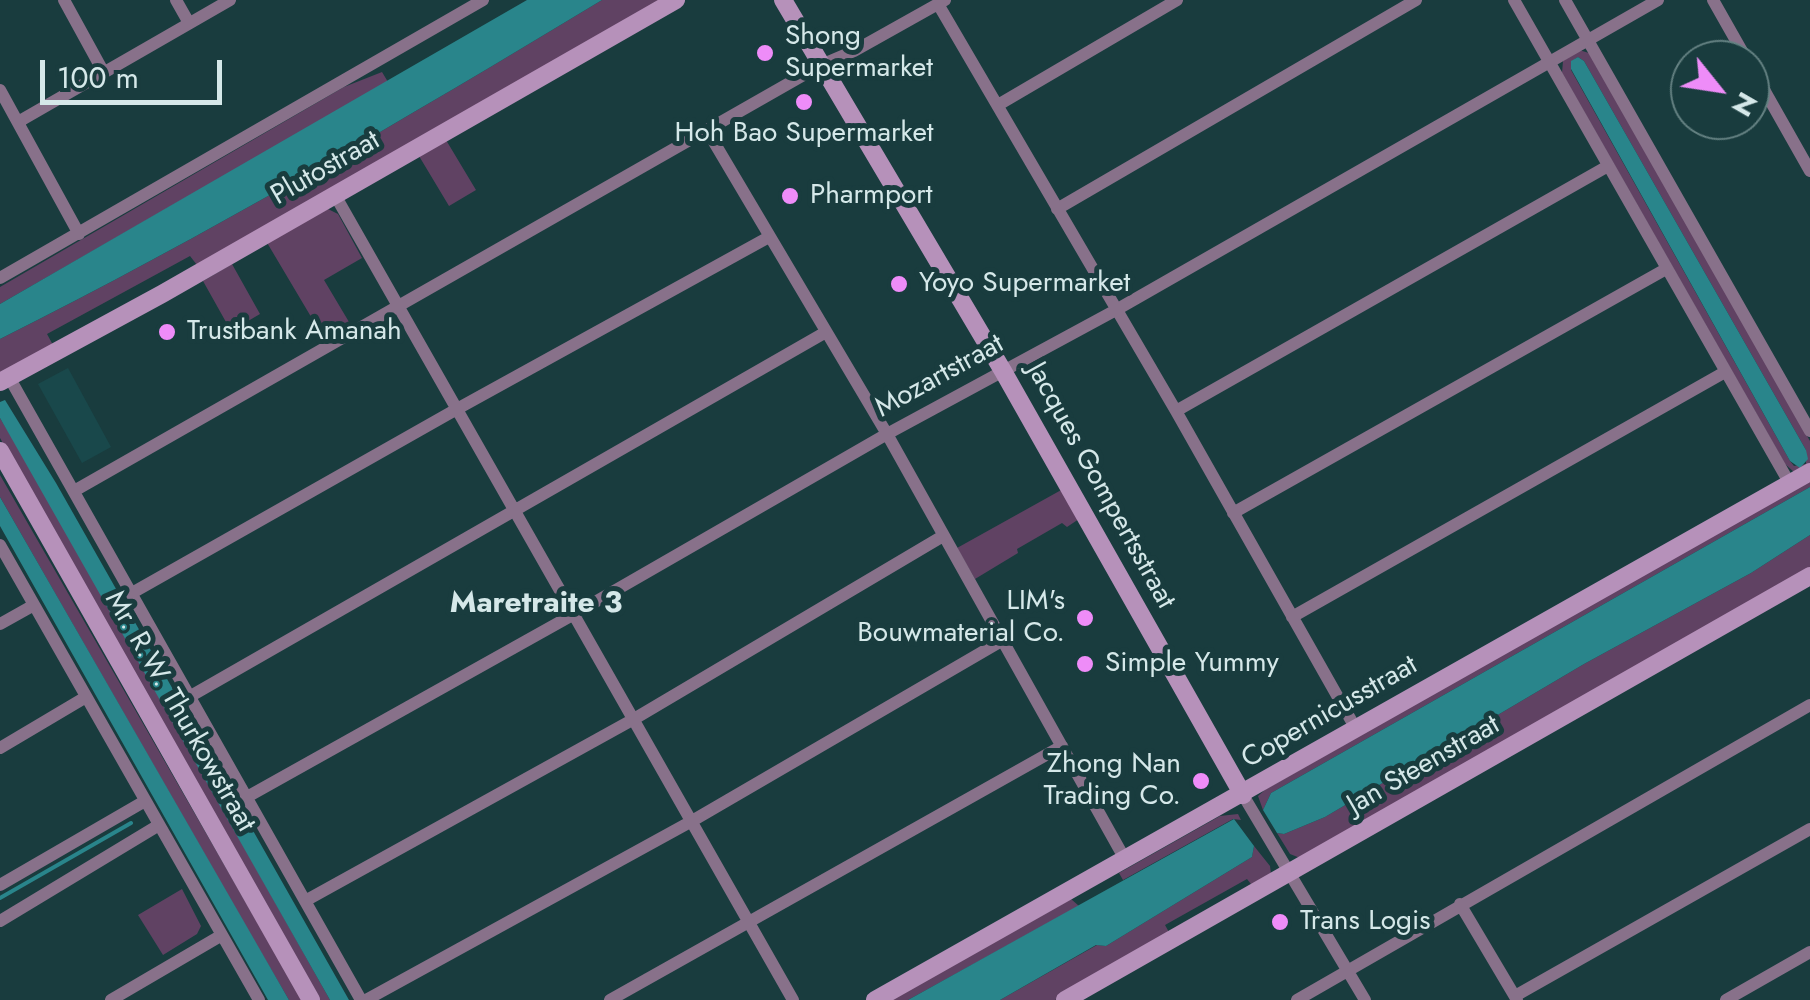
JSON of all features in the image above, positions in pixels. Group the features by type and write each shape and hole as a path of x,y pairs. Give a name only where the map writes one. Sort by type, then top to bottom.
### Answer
{"street":[{"path":"64,0 104,73"},
{"path":"176,0 189,23"},
{"path":"18,122 230,0"},
{"path":"0,278 483,0"},
{"name":"Plutostraat","path":"4,379 676,0"},
{"name":"Jacques Gompertsstraat","path":"783,0 1003,371 1286,870 1365,1000"},
{"path":"998,105 1178,0"},
{"path":"1057,210 1416,0"},
{"path":"1514,0 1790,484"},
{"path":"1565,0 1810,431"},
{"name":"Mozartstraat","path":"247,797 887,434 1116,310 1658,0"},
{"path":"1713,0 1735,40"},
{"path":"74,492 822,65 941,2 1356,729"},
{"path":"0,90 79,234"},
{"path":"1770,101 1810,171"},
{"path":"708,132 887,434 1126,860"},
{"path":"1176,411 1608,166"},
{"path":"335,195 793,1000"},
{"path":"132,593 769,237"},
{"path":"1234,513 1666,270"},
{"path":"190,697 826,332"},
{"path":"1292,616 1724,372"},
{"path":"4,379 74,492 364,1000 692,821 1003,640"},
{"name":"Mr. R.W. Thurkowstraat","path":"0,451 311,1000"},
{"name":"Copernicusstraat","path":"875,1000 1126,860 1246,799 1356,729 1810,472"},
{"path":"305,901 634,718 943,536"},
{"path":"0,545 259,1000"},
{"name":"Jan Steenstraat","path":"1065,1000 1286,870 1810,576"},
{"path":"0,624 34,605"},
{"path":"0,748 86,696"},
{"path":"1296,1000 1810,705"},
{"path":"610,1000 1062,746"},
{"path":"0,885 146,801"},
{"path":"0,921 159,825"},
{"path":"1460,904 1516,998 1810,830"},
{"path":"112,1000 222,935"},
{"path":"1726,1000 1810,952"}],"shaded area":[{"path":"527,0 602,0 304,176 0,339 0,304"},
{"path":"602,0 663,0 197,265 190,256 47,334 53,345 0,375 0,339 304,176"},
{"path":"1579,50 1589,53 1810,441 1810,466 1794,472 1785,464 1562,73 1563,61","holes":["1578,57 1584,61 1806,450 1806,464 1794,466 1790,461 1571,70 1572,61"]},
{"path":"1578,57 1584,61 1806,450 1808,459 1800,468 1790,461 1571,69 1571,61"},
{"path":"382,72 388,82 0,304 0,287 344,87"},
{"path":"446,140 476,190 449,206 419,156"},
{"path":"328,209 338,214 362,258 324,280 352,327 326,342 266,241"},
{"path":"232,264 260,314 231,331 203,281"},
{"path":"68,368 111,447 82,463 38,384"},
{"path":"5,400 349,1000 330,1000 0,418 0,402"},
{"path":"0,418 330,1000 317,1000 0,438"},
{"path":"0,475 302,1000 289,1000 252,937 0,497"},
{"path":"1810,479 1810,487 1271,793 1263,810 1258,796 1266,789"},
{"path":"1810,487 1810,535 1751,573 1584,664 1325,817 1284,834 1277,833 1263,810 1271,793"},
{"path":"1063,489 1079,519 1067,527 1062,523 975,579 957,548"},
{"path":"0,497 289,1000 268,1000 0,526"},
{"path":"1810,535 1810,569 1300,858 1290,854 1277,833 1284,834 1325,817 1584,664 1751,573"},
{"path":"1238,814 1241,820 1233,819 1123,880 1119,873 1220,816"},
{"path":"1234,819 1254,846 1252,857 1106,946 1096,945 1000,1000 908,1000"},
{"path":"1254,846 1270,866 1271,874 1254,888 1247,879 1165,925 1170,934 1055,1000 1000,1000 1097,945 1106,946 1252,857"},
{"path":"182,889 201,926 197,934 163,955 138,915"},
{"path":"1071,899 1079,906 908,1000 890,1000"}],"waterway":[{"path":"0,898 131,823"}],"place":[{"name":"Shong Supermarket","path":"765,53"},
{"name":"Hoh Bao Supermarket","path":"804,102"},
{"name":"Pharmport","path":"790,196"},
{"name":"Yoyo Supermarket","path":"899,284"},
{"name":"Trustbank Amanah","path":"167,332"},
{"name":"LIM's Bouwmaterial Co.","path":"1085,618"},
{"name":"Simple Yummy","path":"1085,664"},
{"name":"Zhong Nan Trading Co.","path":"1201,781"},
{"name":"Trans Logis","path":"1280,922"}],"district":[{"name":"Maretraite 3","path":"536,605"}]}
